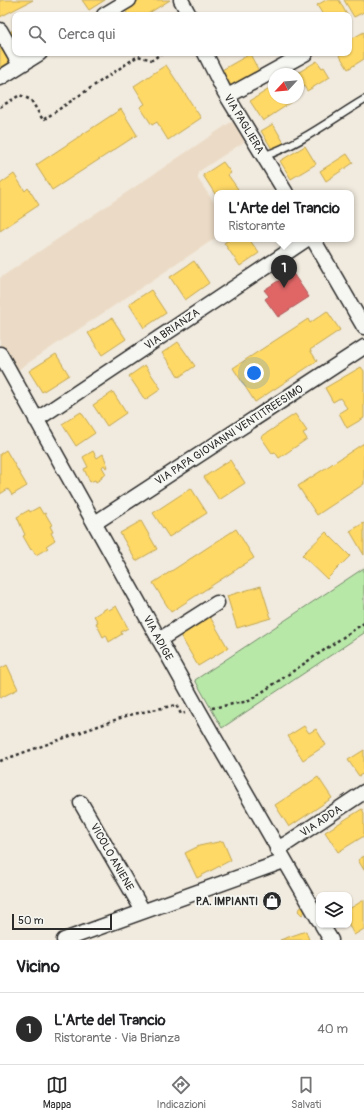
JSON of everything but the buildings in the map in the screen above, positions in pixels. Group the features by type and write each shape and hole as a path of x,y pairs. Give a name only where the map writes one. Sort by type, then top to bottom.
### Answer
{"street":[{"path":"109,12 129,0"},
{"path":"182,0 188,12"},
{"path":"0,30 12,51"},
{"path":"15,56 20,65"},
{"path":"0,78 35,56"},
{"name":"VIA PAGLIERA","path":"207,56 228,96 284,190"},
{"path":"228,96 301,56"},
{"name":"VIA BRIANZA","path":"36,420 303,242"},
{"path":"315,242 364,327"},
{"name":"VIA PAPA GIOVANNI VENTITREESIMO","path":"95,523 364,347"},
{"name":"VIA ADIGE","path":"0,356 277,849 316,915"},
{"path":"159,640 216,604"},
{"name":"VIA ADDA","path":"277,849 364,792"},
{"name":"VICOLO ANIENE","path":"81,803 143,911"},
{"path":"64,940 284,861"},
{"path":"324,928 331,940"}],"lane":[{"path":"264,156 283,148 364,100"}],"path":[{"path":"0,107 20,95 30,100 43,120 138,56 152,60 158,56"},
{"path":"210,709 249,701 364,623"},
{"path":"0,761 129,715 176,705 181,714 189,713"}],"shaded area":[{"path":"237,118 250,138 198,172 198,179 214,203 214,239 13,373 0,349 0,278"}],"green space":[{"path":"364,568 364,633 222,728 195,680"}],"place":[{"name":"L'Arte del Trancio","path":"284,288"},
{"name":"P.A. IMPIANTI","path":"272,901"}]}
